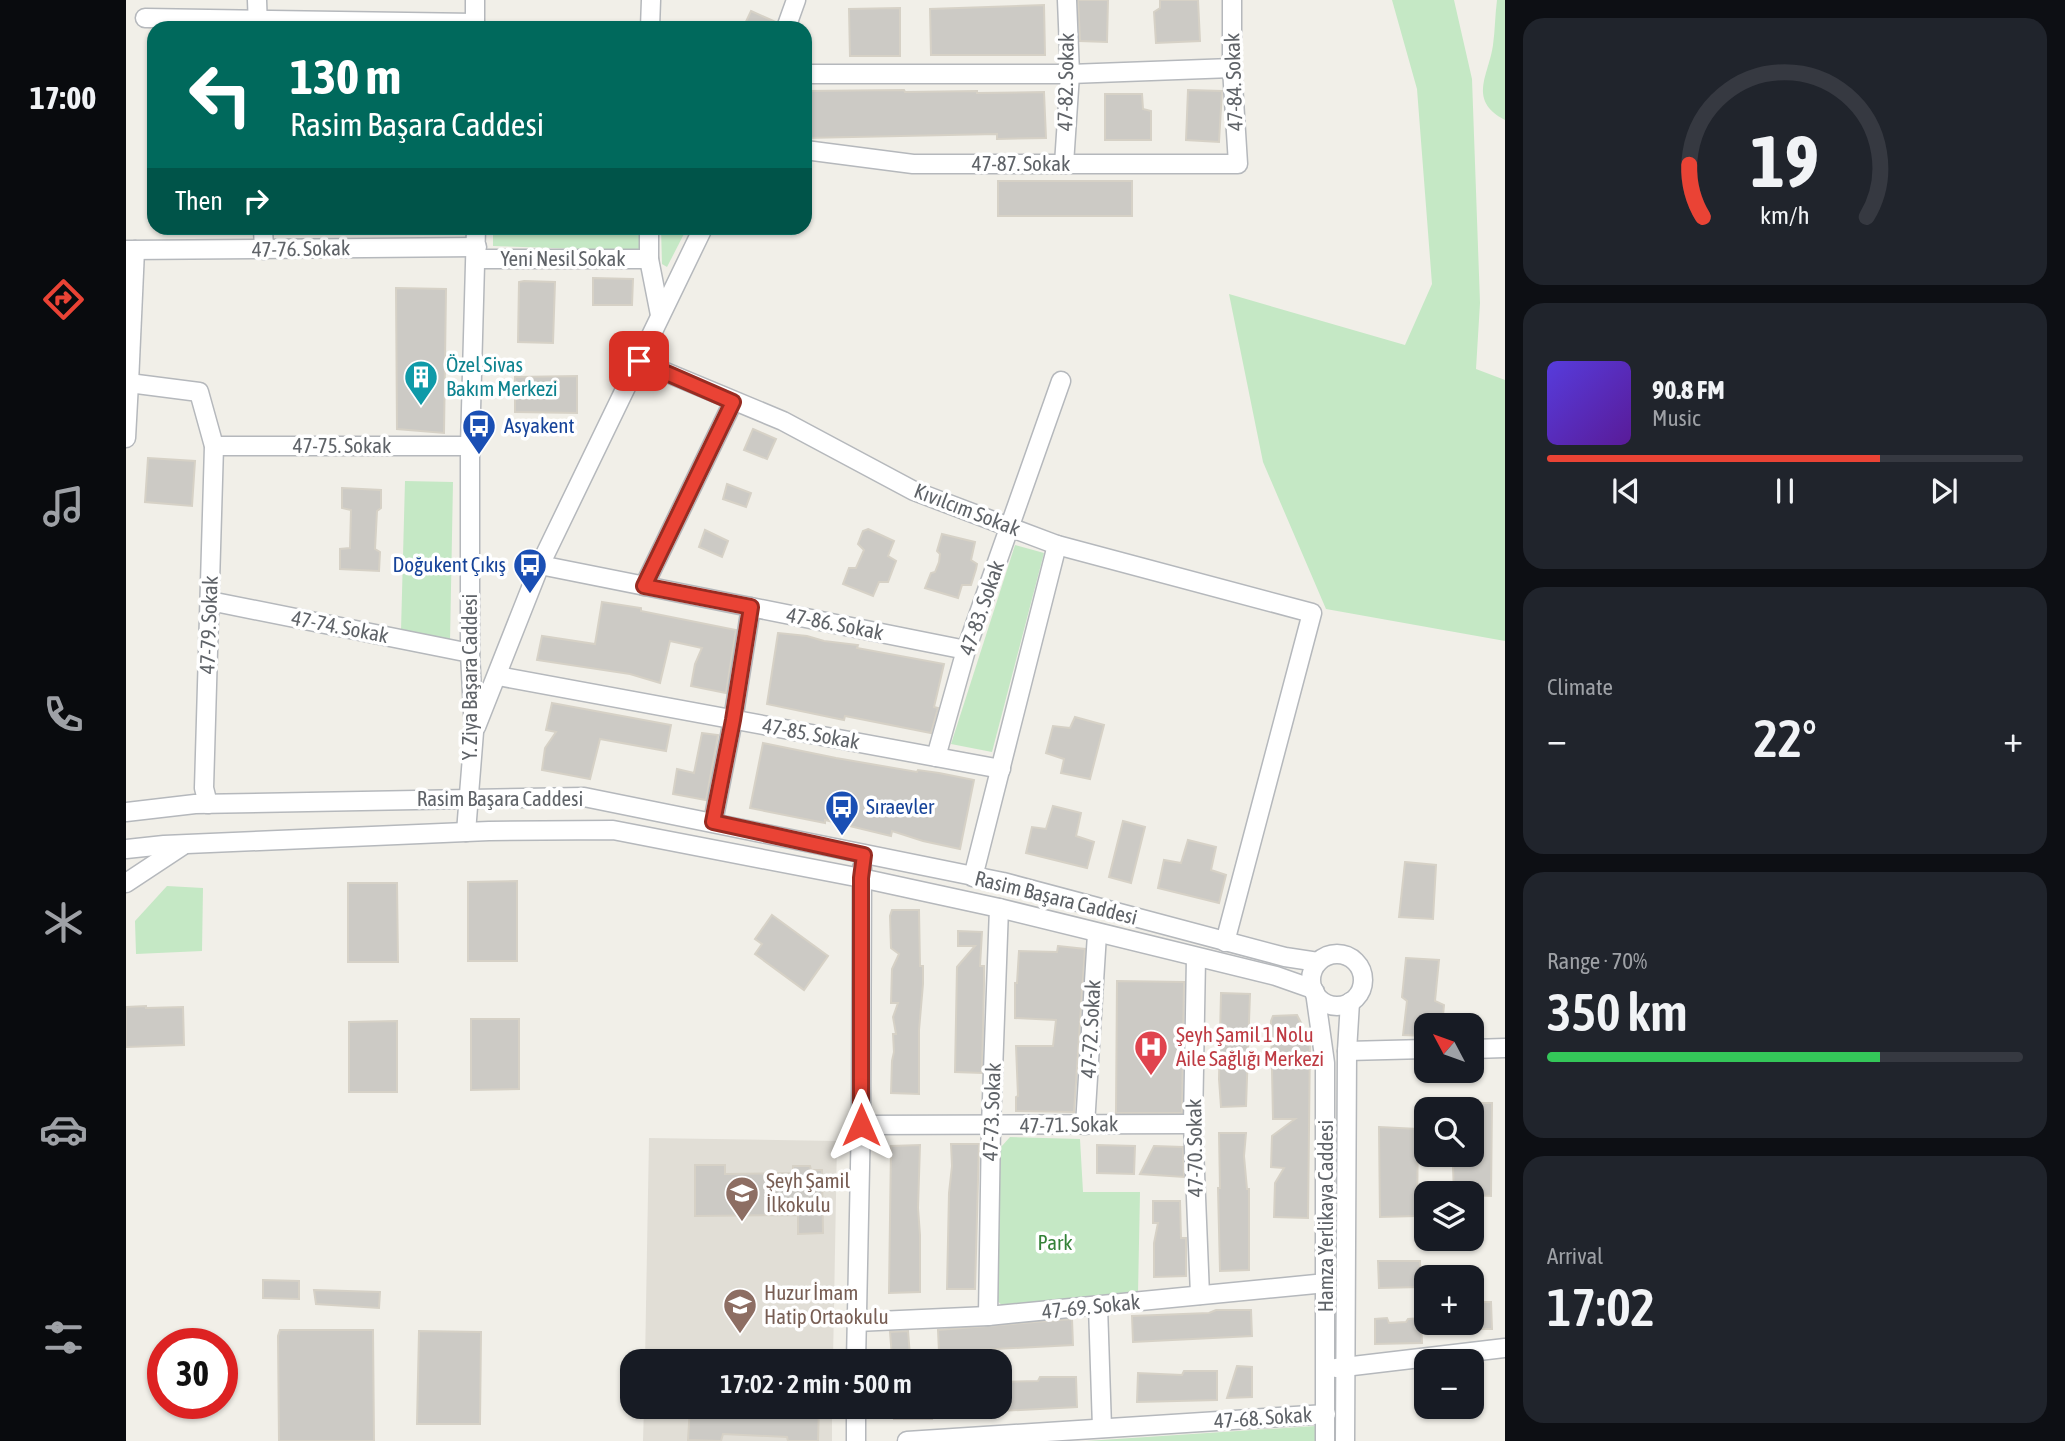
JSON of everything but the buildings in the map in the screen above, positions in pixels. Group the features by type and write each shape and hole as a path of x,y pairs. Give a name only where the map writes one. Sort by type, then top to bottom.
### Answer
{"street":[{"path":"257,0 258,21"},
{"path":"475,0 475,21"},
{"path":"650,21 651,0"},
{"path":"788,21 796,0"},
{"name":"47-82. Sokak","path":"1063,164 1070,74 1067,0"},
{"name":"47-84. Sokak","path":"1232,0 1232,68 1238,164"},
{"path":"145,18 202,21"},
{"path":"812,74 1070,74 1232,68"},
{"name":"47-87. Sokak","path":"812,151 913,164 1238,164"},
{"path":"263,235 264,250"},
{"name":"Y. Ziya Başara Caddesi","path":"466,832 474,732 470,653 470,446 476,235"},
{"path":"649,235 649,260 660,315"},
{"path":"474,732 540,565 700,235"},
{"path":"126,438 131,250"},
{"name":"47-76. Sokak","path":"131,250 477,253"},
{"name":"Yeni Nesil Sokak","path":"477,253 649,260"},
{"name":"Kıvılcım Sokak","path":"639,361 783,421 914,491 1057,545 1312,613 1225,942"},
{"name":"47-83. Sokak","path":"936,757 966,650 1060,381"},
{"name":"47-79. Sokak","path":"129,383 200,392 214,446 204,788 201,804"},
{"path":"644,586 733,402"},
{"name":"47-75. Sokak","path":"214,446 470,446"},
{"path":"973,877 1057,545"},
{"name":"47-86. Sokak","path":"540,565 966,650"},
{"name":"47-74. Sokak","path":"210,601 470,653"},
{"path":"713,822 751,607"},
{"name":"47-85. Sokak","path":"498,676 1001,769"},
{"path":"126,797 148,802 201,804"},
{"name":"Rasim Başara Caddesi","path":"126,812 201,804 584,797 1016,886 1284,957 1318,962"},
{"name":"Rasim Başara Caddesi","path":"126,849 466,832 613,831 861,878 999,908 1276,976 1314,991"},
{"path":"126,883 185,844"},
{"path":"856,1349 861,1125 861,878 864,855"},
{"name":"47-73. Sokak","path":"988,1316 991,1126 999,908"},
{"name":"47-72. Sokak","path":"1085,1125 1097,934"},
{"path":"1338,954 1350,957 1357,963 1363,982 1358,994 1350,1002 1328,1004 1314,991 1312,976 1318,962 1338,954"},
{"name":"47-70. Sokak","path":"1196,958 1193,1124 1200,1295"},
{"name":"Hamza Yerlikaya Caddesi","path":"1314,991 1325,1063 1325,1441"},
{"name":"Hamza Yerlikaya Caddesi","path":"1345,1441 1347,1051 1350,1002"},
{"path":"1484,1049 1505,1048"},
{"path":"1347,1051 1414,1049"},
{"name":"47-71. Sokak","path":"861,1125 1193,1124"},
{"name":"47-69. Sokak","path":"856,1322 988,1316 1098,1307 1326,1283"},
{"path":"1098,1307 1102,1428"},
{"path":"1325,1369 1505,1348"},
{"name":"47-68. Sokak","path":"907,1441 1326,1414"},
{"path":"856,1419 856,1441"}],"shaded area":[{"name":"Şeyh Şamil İlkokulu","path":"649,1138 837,1141 833,1349 645,1349"},
{"path":"644,1419 832,1419 832,1441 643,1441"}],"green space":[{"path":"1392,0 1454,0 1472,79 1480,303 1476,369 1505,380 1505,641 1326,609 1263,462 1229,294 1405,345 1432,284 1417,89"},
{"path":"1497,0 1505,0 1505,120 1493,112 1483,95 1493,45"},
{"path":"493,235 641,235 640,251 493,246"},
{"path":"661,235 683,235 667,267 662,264"},
{"path":"405,481 453,482 450,642 401,631"},
{"path":"1015,545 1044,553 992,752 951,744"},
{"path":"167,886 203,888 202,951 136,954 135,921"},
{"name":"Park","path":"1010,1137 1080,1139 1083,1192 1140,1192 1138,1294 1003,1306 995,1299 1001,1147"},
{"path":"1316,1426 1318,1441 1086,1441"}],"place":[{"name":"Özel Sivas Bakım Merkezi","path":"421,407"},
{"name":"Asyakent","path":"479,456"},
{"name":"Doğukent Çıkış","path":"530,595"},
{"name":"Sıraevler","path":"842,837"},
{"name":"Şeyh Şamil 1 Nolu Aile Sağlığı Merkezi","path":"1151,1077"},
{"name":"Şeyh Şamil İlkokulu","path":"742,1223"},
{"name":"Huzur İmam Hatip Ortaokulu","path":"740,1335"}],"route":[{"path":"639,361 733,402 644,586 751,607 713,822 864,855 861,878 861,1125"}]}
